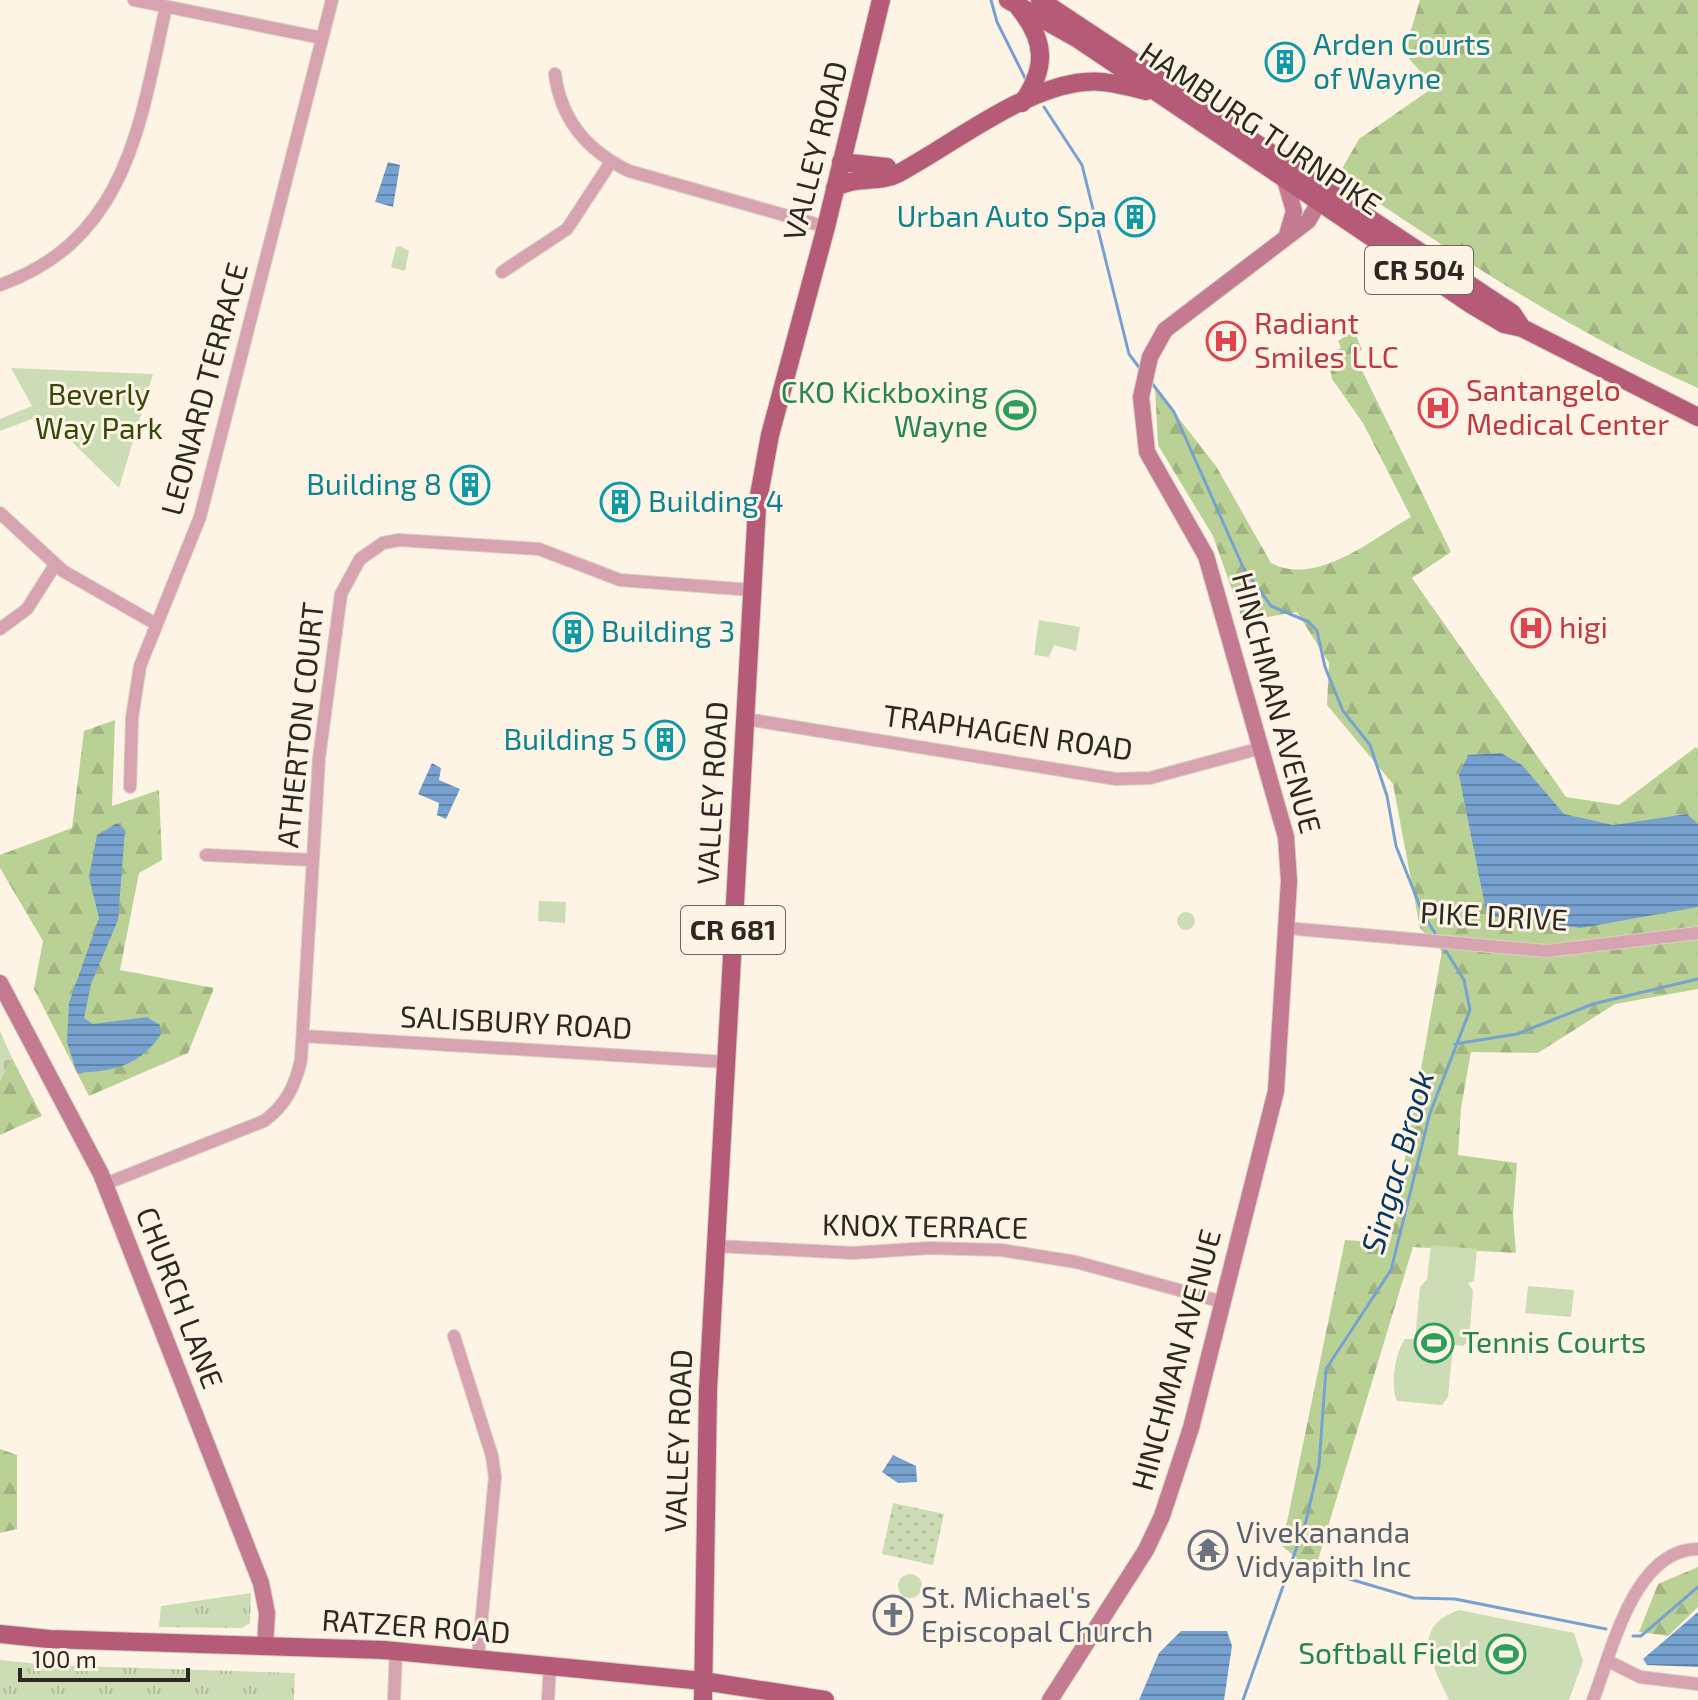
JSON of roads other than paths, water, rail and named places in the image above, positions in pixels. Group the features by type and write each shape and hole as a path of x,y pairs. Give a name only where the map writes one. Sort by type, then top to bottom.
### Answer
{"main road":[{"name":"VALLEY ROAD","path":"703,1691 706,1447 752,590 761,477 881,0"},
{"name":"CR 504","path":"1040,0 1324,197"},
{"path":"1011,2 1031,23 1042,48 1041,70 1022,103"},
{"name":"HAMBURG TURNPIKE","path":"1011,2 1066,32 1285,180 1324,197 1480,310 1698,417"},
{"path":"835,188 854,179 898,174 1022,103 1058,89 1088,82 1108,82 1160,95"},
{"path":"841,162 884,168 914,163"},
{"name":"RATZER ROAD","path":"0,1634 49,1639 396,1651 550,1665 703,1691 825,1700"}],"street":[{"path":"134,0 322,38"},
{"name":"LEONARD TERRACE","path":"130,787 135,692 147,641 176,583 200,517 332,0"},
{"path":"0,285 31,272 60,254 104,206 138,133 166,7"},
{"path":"555,74 558,94 576,130 611,162 629,171 826,227"},
{"path":"502,272 567,229 611,162"},
{"path":"1285,180 1294,211 1287,235"},
{"name":"HINCHMAN AVENUE","path":"1050,1700 1133,1573 1162,1516 1191,1428 1275,1101 1289,881 1286,837 1206,556 1147,452 1140,416 1145,371 1156,344 1176,319 1308,221 1324,197"},
{"path":"0,513 55,565 156,624"},
{"name":"ATHERTON COURT","path":"105,1184 264,1121 275,1113 298,1076 321,731 341,594 354,566 371,549 399,540 521,547 556,554 620,580 752,590"},
{"path":"0,629 27,609 55,565"},
{"name":"TRAPHAGEN ROAD","path":"746,719 1116,779 1150,778 1261,748"},
{"path":"206,855 313,860"},
{"name":"PIKE DRIVE","path":"1286,928 1547,951 1698,933"},
{"name":"CHURCH LANE","path":"0,983 105,1184 261,1583 267,1613 265,1646"},
{"name":"SALISBURY ROAD","path":"303,1036 726,1062"},
{"name":"KNOX TERRACE","path":"716,1246 853,1253 929,1248 1001,1250 1076,1262 1223,1302"},
{"path":"454,1336 492,1456 495,1477 478,1658"},
{"path":"1593,1700 1647,1574 1669,1555 1698,1549"},
{"path":"394,1700 396,1651"},
{"path":"1608,1661 1640,1677 1698,1684"},
{"path":"548,1700 550,1665"}],"water":[{"path":"388,162 400,165 393,207 375,202"},
{"path":"1501,753 1522,765 1564,814 1613,825 1687,814 1698,824 1698,907 1581,928 1487,916 1459,775 1468,755"},
{"path":"432,763 441,768 439,780 460,789 446,819 437,815 439,803 418,794"},
{"path":"117,823 125,830 118,920 91,984 84,1018 93,1024 147,1017 160,1025 161,1034 144,1053 125,1065 77,1073 67,1042 69,1003 99,918 89,877 97,835"},
{"path":"893,1455 916,1466 917,1482 898,1483 882,1472"},
{"path":"1698,1612 1698,1667 1647,1665 1643,1659"},
{"path":"1181,1631 1227,1631 1232,1646 1224,1700 1139,1700 1159,1653"}],"waterway":[{"path":"991,0 997,22 1026,80"},
{"path":"1044,107 1082,165 1129,354 1141,370"},
{"path":"1151,382 1174,412 1243,567 1271,606 1309,622 1317,631 1325,667 1343,711 1370,745 1387,796 1396,846 1423,914 1435,933"},
{"name":"Singac Brook","path":"1243,1700 1306,1521 1319,1465 1326,1369 1391,1270 1430,1113 1470,1010 1464,980 1446,951"},
{"path":"1455,1044 1517,1034 1593,1004 1698,979"},
{"path":"1292,1562 1414,1598 1455,1599 1606,1629"},
{"path":"1633,1636 1641,1636 1698,1587"}],"place":[{"name":"Arden Courts of Wayne","path":"1285,62"},
{"name":"Urban Auto Spa","path":"1135,217"},
{"name":"Radiant Smiles LLC","path":"1226,341"},
{"name":"Santangelo Medical Center","path":"1438,408"},
{"name":"CKO Kickboxing Wayne","path":"1016,410"},
{"name":"Building 8","path":"470,485"},
{"name":"Building 4","path":"620,502"},
{"name":"higi","path":"1531,628"},
{"name":"Building 3","path":"573,632"},
{"name":"Building 5","path":"665,740"},
{"name":"Tennis Courts","path":"1434,1343"},
{"name":"Vivekananda Vidyapith Inc","path":"1208,1550"},
{"name":"St. Michael's Episcopal Church","path":"893,1615"},
{"name":"Softball Field","path":"1506,1654"}],"park label":[{"name":"Beverly Way Park","path":"99,412"}]}
